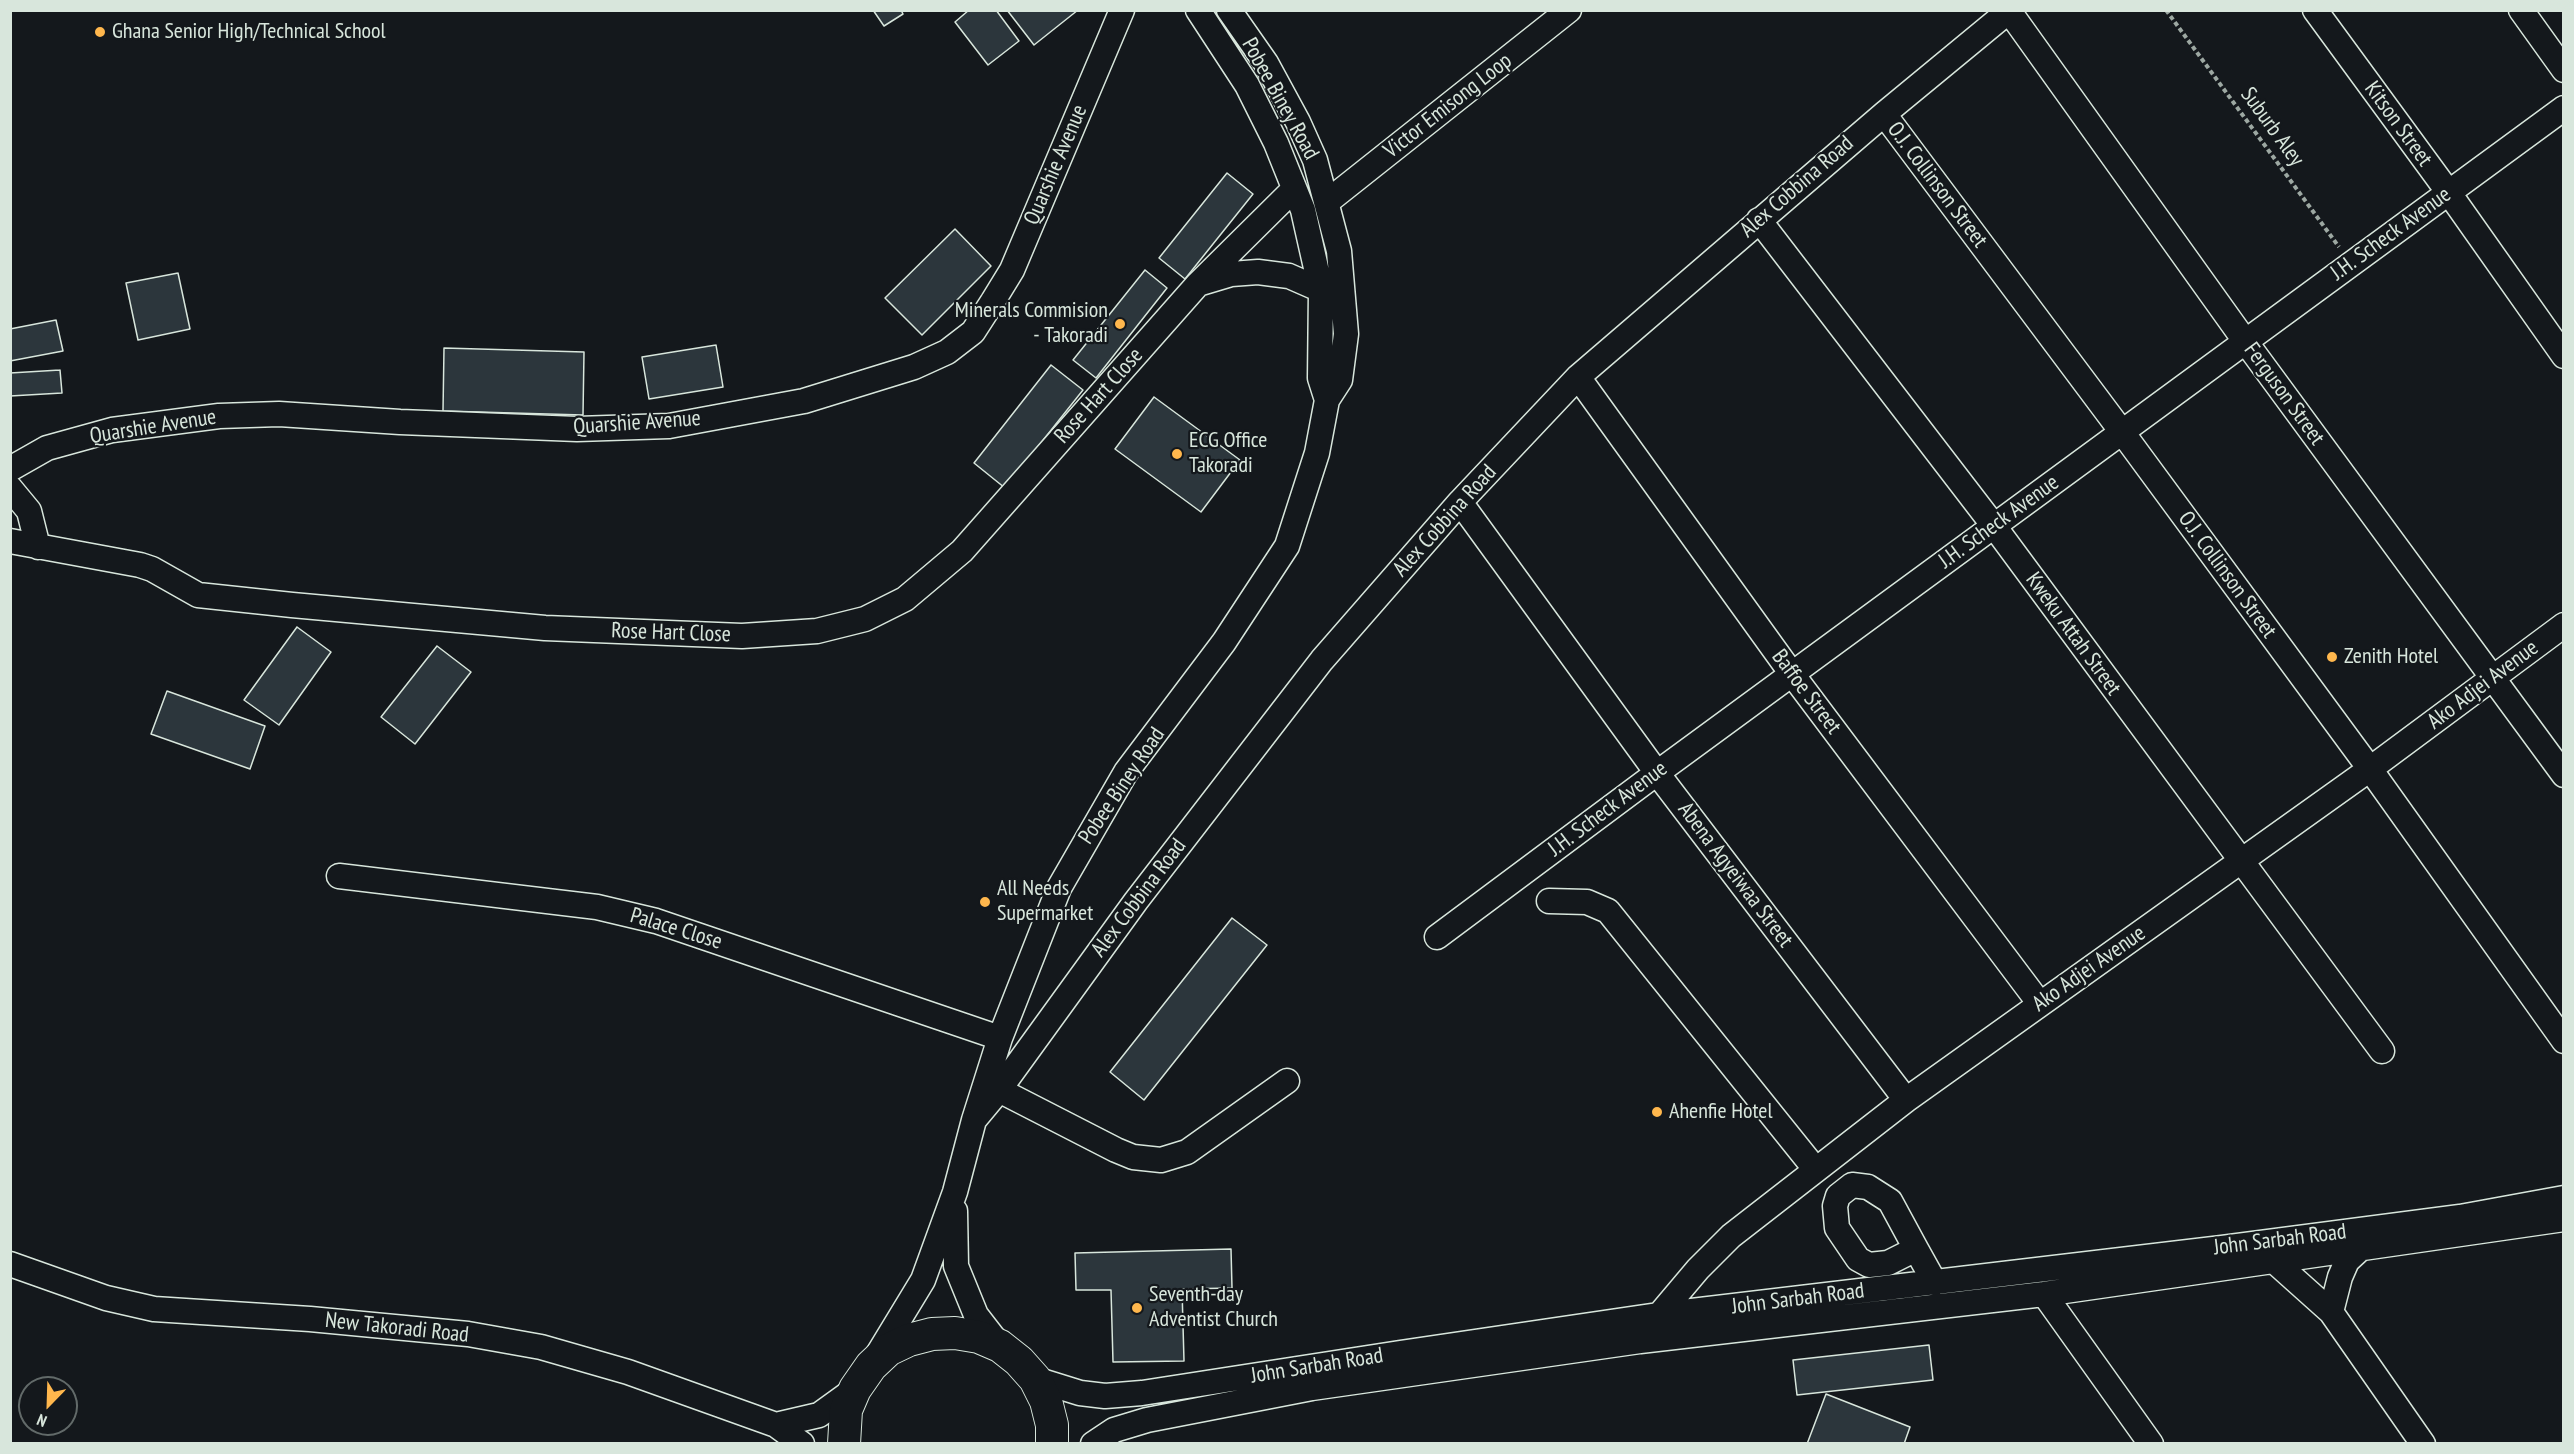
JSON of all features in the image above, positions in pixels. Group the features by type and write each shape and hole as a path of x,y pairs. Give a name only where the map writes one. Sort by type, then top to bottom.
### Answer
{"main road":[{"path":"844,1443 846,1410 863,1377 888,1350 909,1340 932,1334 955,1333 979,1337 1000,1346 1035,1378 1046,1401 1052,1425 1052,1443"}],"street":[{"name":"Quarshie Avenue","path":"10,469 47,448 112,430 219,416 279,414 400,422 577,429 669,426 804,401 914,368 947,352 973,332 1012,270 1122,10"},
{"name":"Pobee Biney Road","path":"1198,10 1247,85 1276,143 1303,210 1321,290 1320,378 1327,400"},
{"name":"Pobee Biney Road","path":"955,1192 974,1120 1000,1038 1059,888 1126,772 1224,642 1287,546 1317,453 1327,400 1340,380 1346,334 1339,251 1316,160 1266,63 1229,10"},
{"name":"Victor Emisong Loop","path":"1327,202 1569,10"},
{"name":"Kitson Street","path":"2315,10 2564,356"},
{"path":"2521,10 2564,70"},
{"name":"Alex Cobbina Road","path":"974,1120 999,1090 1136,901 1322,660 1460,502 1578,377 1884,114 2010,11"},
{"name":"Ferguson Street","path":"2010,11 2246,341 2564,775"},
{"name":"J.H. Scheck Avenue","path":"1437,937 2564,108"},
{"name":"O.J. Collinson Street","path":"1884,114 2370,769 2564,1041"},
{"name":"Rose Hart Close","path":"10,541 152,568 198,595 545,628 742,636 817,631 865,619 904,599 962,551 1198,284 1294,189"},
{"name":"Kweku Attah Street","path":"1759,220 1994,526 2382,1052"},
{"path":"1198,284 1231,274 1258,272 1289,276 1321,290"},
{"name":"Baffoe Street","path":"1578,377 1792,674 2040,1004"},
{"path":"10,488 29,511 38,547"},
{"name":"Abena Agyeiwaa Street","path":"1460,502 1657,773 1906,1100"},
{"name":"Ako Adjei Avenue","path":"1640,1341 1698,1269 1731,1236 1906,1100 2370,769 2564,625"},
{"name":"Palace Close","path":"339,876 597,907 656,921 1000,1038"},
{"path":"1549,901 1587,902 1608,910 1816,1170"},
{"path":"999,1090 1116,1150 1133,1157 1161,1160 1187,1152 1287,1081"},
{"path":"955,1192 956,1266 976,1315 1000,1346"},
{"path":"776,1425 819,1415 863,1377 923,1280 955,1192"},
{"name":"John Sarbah Road","path":"1035,1378 1080,1393 1105,1396 1142,1394 1400,1353 1658,1316 2448,1218 2564,1198"},
{"name":"John Sarbah Road","path":"1093,1443 1114,1431 1147,1420 1312,1388 1640,1341 2044,1294 2564,1219"},
{"path":"2331,1312 2340,1277 2347,1261 2361,1248"},
{"path":"1916,1249 1935,1283"},
{"path":"2274,1261 2331,1312 2423,1443"},
{"name":"New Takoradi Road","path":"10,1264 105,1298 154,1308 310,1319 468,1334 541,1347 628,1372 776,1425 802,1443"},
{"path":"2044,1294 2151,1443"}],"path":[{"name":"Suburb Aley","path":"2166,10 2351,264"}],"building":[{"path":"873,10 901,10 903,14 884,26"},
{"path":"969,10 996,10 1019,41 988,65 955,22"},
{"path":"1007,10 1078,10 1034,45"},
{"path":"1227,173 1253,194 1185,279 1159,258"},
{"path":"955,229 991,266 922,335 885,298"},
{"name":"Minerals Commision - Takoradi","path":"1145,270 1167,288 1096,378 1073,360"},
{"path":"178,273 190,329 138,340 126,283"},
{"path":"56,320 63,351 10,361 10,329"},
{"path":"716,345 723,387 649,399 642,357"},
{"path":"444,348 584,352 583,415 443,411"},
{"path":"1051,365 1083,390 1005,488 974,463"},
{"path":"60,370 62,393 10,396 10,373"},
{"name":"ECG Office Takoradi","path":"1154,397 1240,460 1201,512 1115,449"},
{"path":"297,627 331,652 279,725 244,700"},
{"path":"437,646 471,672 415,744 381,717"},
{"path":"167,691 265,726 250,769 151,734"},
{"path":"1232,918 1267,945 1144,1100 1110,1072"},
{"path":"1231,1249 1232,1288 1182,1289 1184,1361 1113,1362 1111,1290 1076,1290 1075,1253"},
{"path":"1929,1345 1933,1380 1797,1395 1793,1360"},
{"path":"1826,1394 1910,1427 1904,1444 1807,1444"}],"place":[{"name":"Ghana Senior High/Technical School","path":"100,32"},
{"name":"Minerals Commision - Takoradi","path":"1120,324"},
{"name":"ECG Office Takoradi","path":"1177,454"},
{"name":"Zenith Hotel","path":"2332,657"},
{"name":"All Needs Supermarket","path":"985,902"},
{"name":"Ahenfie Hotel","path":"1657,1112"},
{"name":"Seventh-day Adventist Church","path":"1137,1308"}]}
